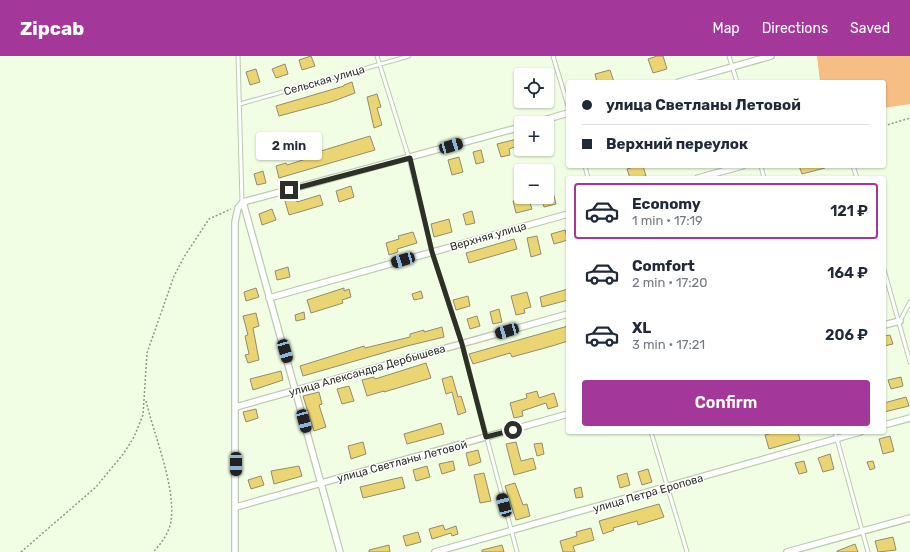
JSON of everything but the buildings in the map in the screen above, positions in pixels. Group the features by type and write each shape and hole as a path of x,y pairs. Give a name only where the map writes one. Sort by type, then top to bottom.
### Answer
{"street":[{"path":"686,80 771,56"},
{"path":"554,117 566,114"},
{"path":"236,552 236,212 242,204 514,129"},
{"path":"705,176 735,168"},
{"path":"242,204 296,390 340,552"},
{"name":"Верхняя улица","path":"269,298 566,215"},
{"name":"улица Александра Дербышева","path":"236,407 566,315"},
{"path":"886,325 900,321"},
{"name":"улица Светланы Летовой","path":"236,507 566,415"},
{"path":"886,424 910,418"},
{"name":"улица Петра Еропова","path":"435,552 511,532 853,434"},
{"path":"787,552 910,518"}],"lane":[{"path":"238,56 242,204"},
{"path":"377,56 410,158 432,252 462,344 517,552"},
{"name":"Сельская улица","path":"240,104 409,56"},
{"path":"553,56 566,99"},
{"path":"729,56 736,80"},
{"path":"886,276 900,321 910,362"},
{"path":"900,321 910,302"},
{"path":"652,434 687,552"},
{"path":"836,434 868,552"}],"path":[{"path":"886,125 910,118"},
{"path":"153,552 167,533 171,521 171,504 165,472 146,399 145,372 147,354 174,276 209,219 242,204"},
{"path":"21,552 96,487 115,466 134,437 143,415 146,399"}],"shaded area":[{"path":"817,56 910,56 910,104 886,108 886,80 820,80"}],"route":[{"path":"289,190 410,158 432,252 462,344 486,437 513,430"}]}
